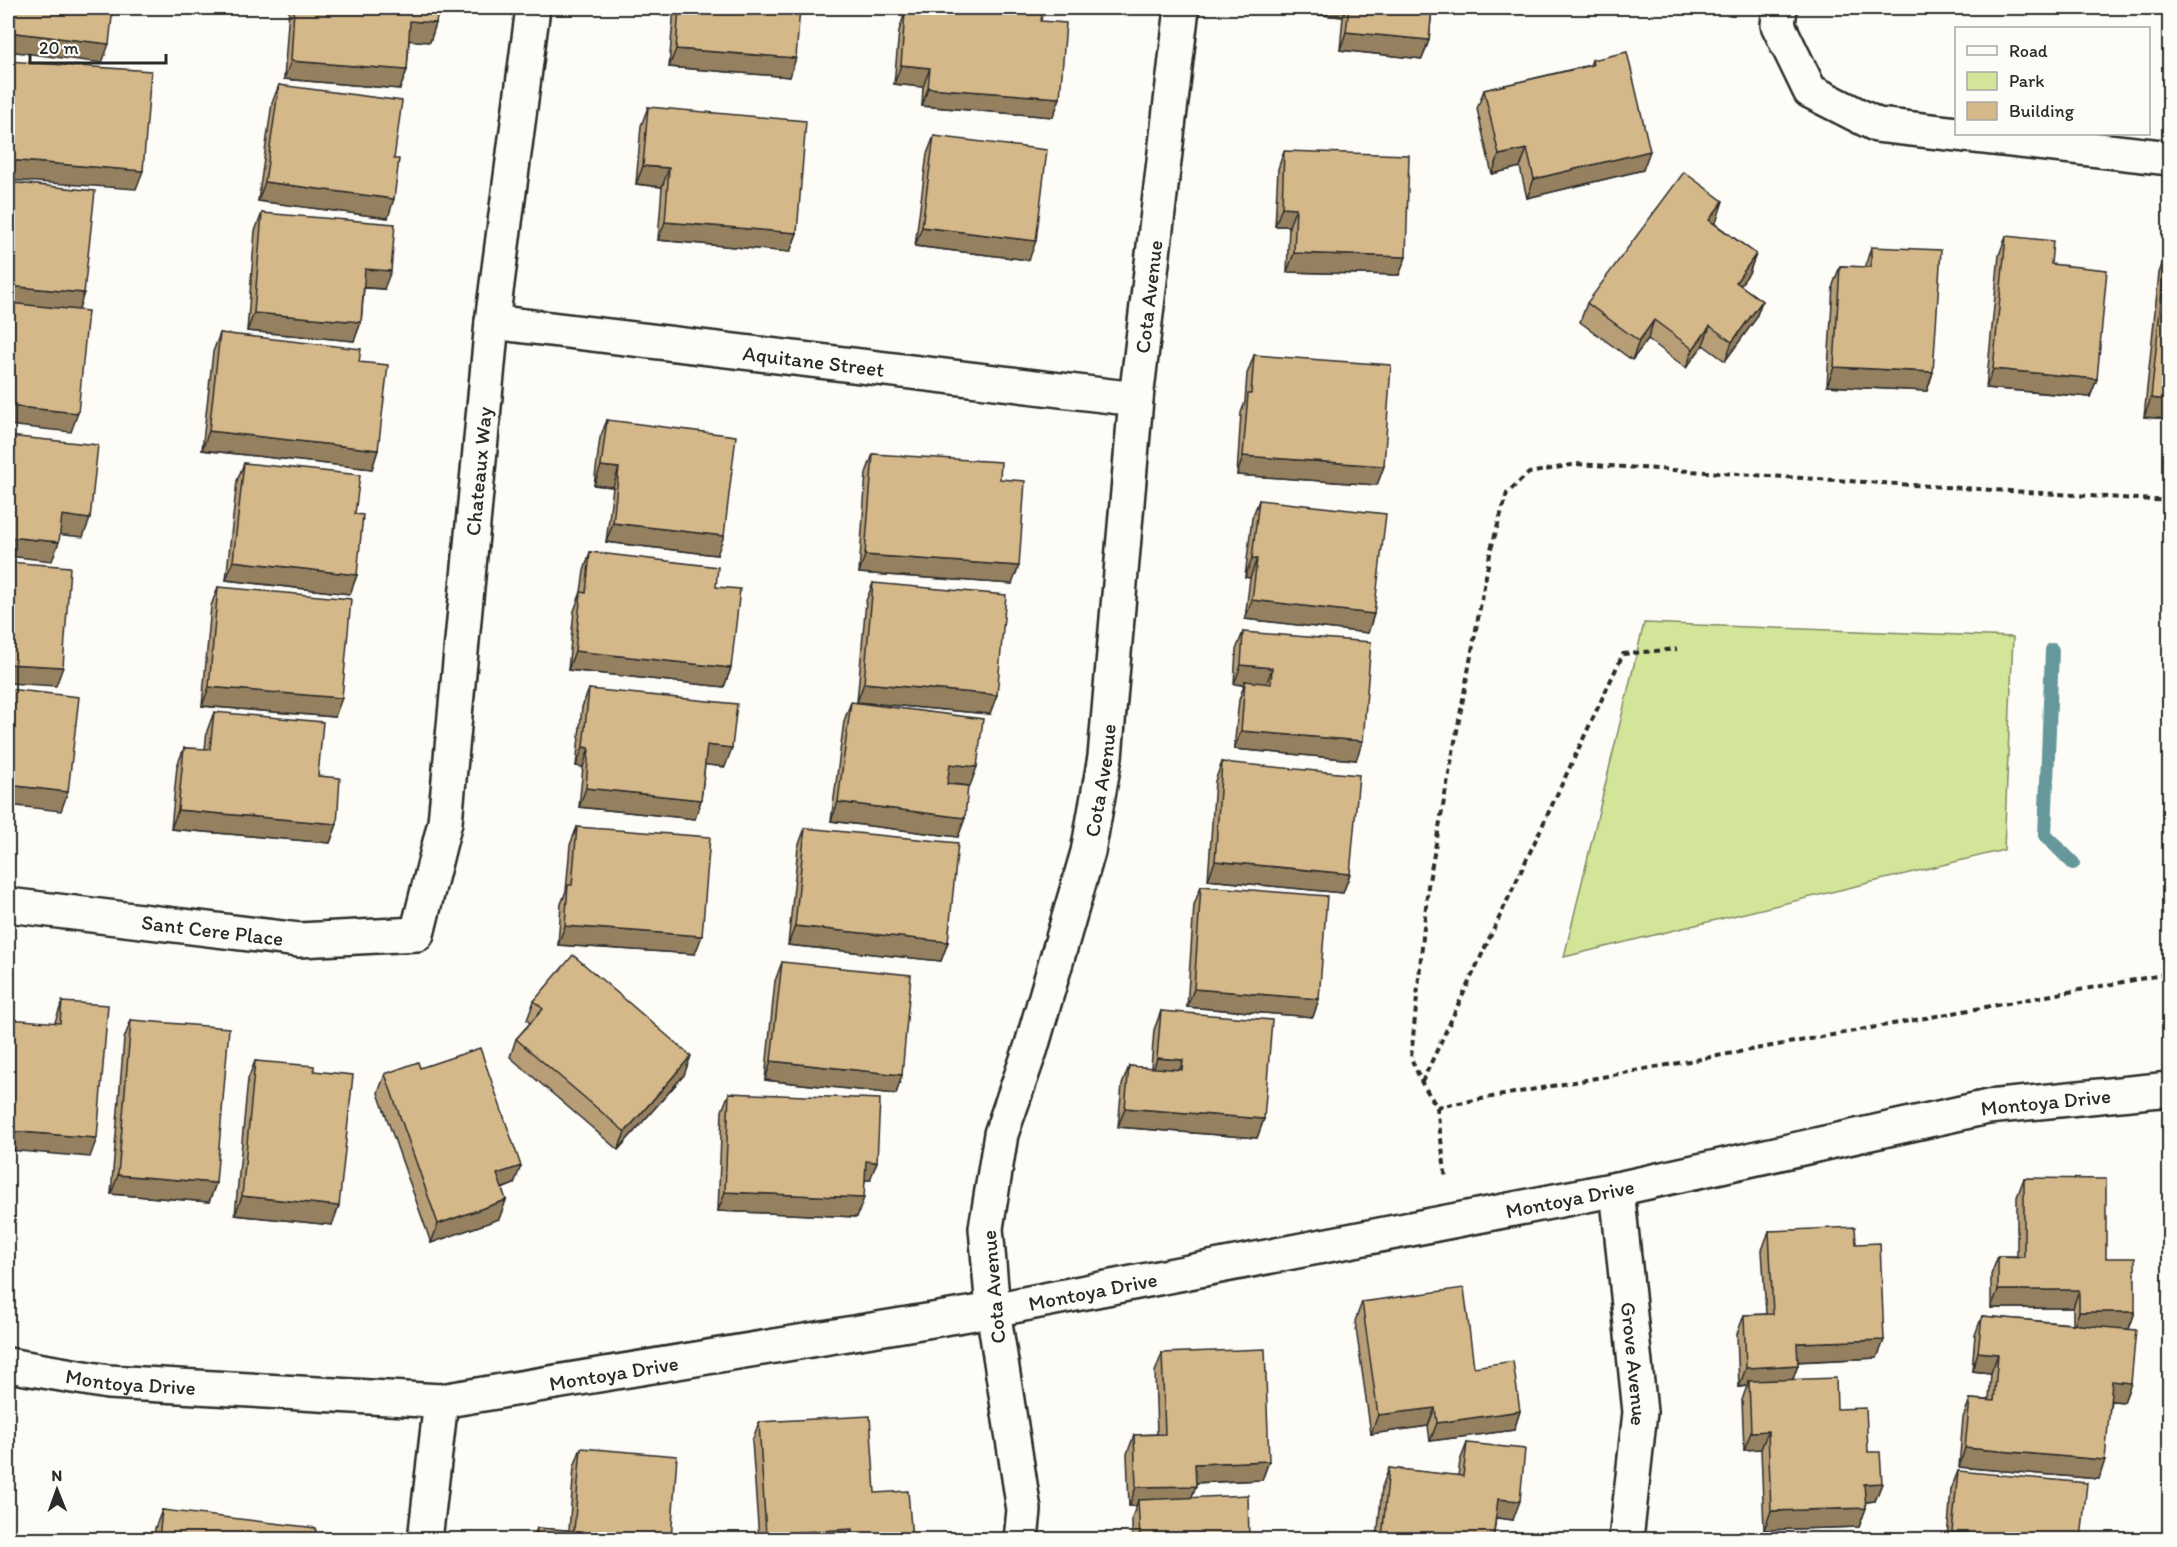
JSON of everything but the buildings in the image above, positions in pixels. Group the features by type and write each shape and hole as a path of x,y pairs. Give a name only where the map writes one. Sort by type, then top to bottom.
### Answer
{"street":[{"name":"Chateaux Way","path":"417,934 445,822 492,322 533,8"},
{"name":"Cota Avenue","path":"1021,1539 1024,1510 993,1310 986,1228 1001,1134 1031,1048 1088,852 1105,757 1136,399 1182,8"},
{"path":"1780,8 1778,25 1810,91 1877,125 1955,134"},
{"path":"1965,135 2169,158"},
{"name":"Aquitane Street","path":"492,322 1136,399"},
{"name":"Sant Cere Place","path":"8,905 299,940 417,934"},
{"name":"Montoya Drive","path":"8,1365 108,1382 441,1401 993,1310 1617,1189 1988,1107 2169,1089"},
{"name":"Grove Avenue","path":"1617,1189 1640,1412 1626,1539"},
{"path":"425,1539 441,1401"}],"path":[{"path":"1450,1220 1437,1107 1422,1083 1411,1058 1428,886 1491,549 1507,493 1529,473 1577,464 2169,501"},
{"path":"1422,1083 1623,654 1677,649"},
{"path":"1437,1107 2167,974 2169,965"}],"green space":[{"path":"1644,623 2013,637 2004,850 1564,957"}],"waterway":[{"path":"2052,650 2045,835 2073,863"}]}
